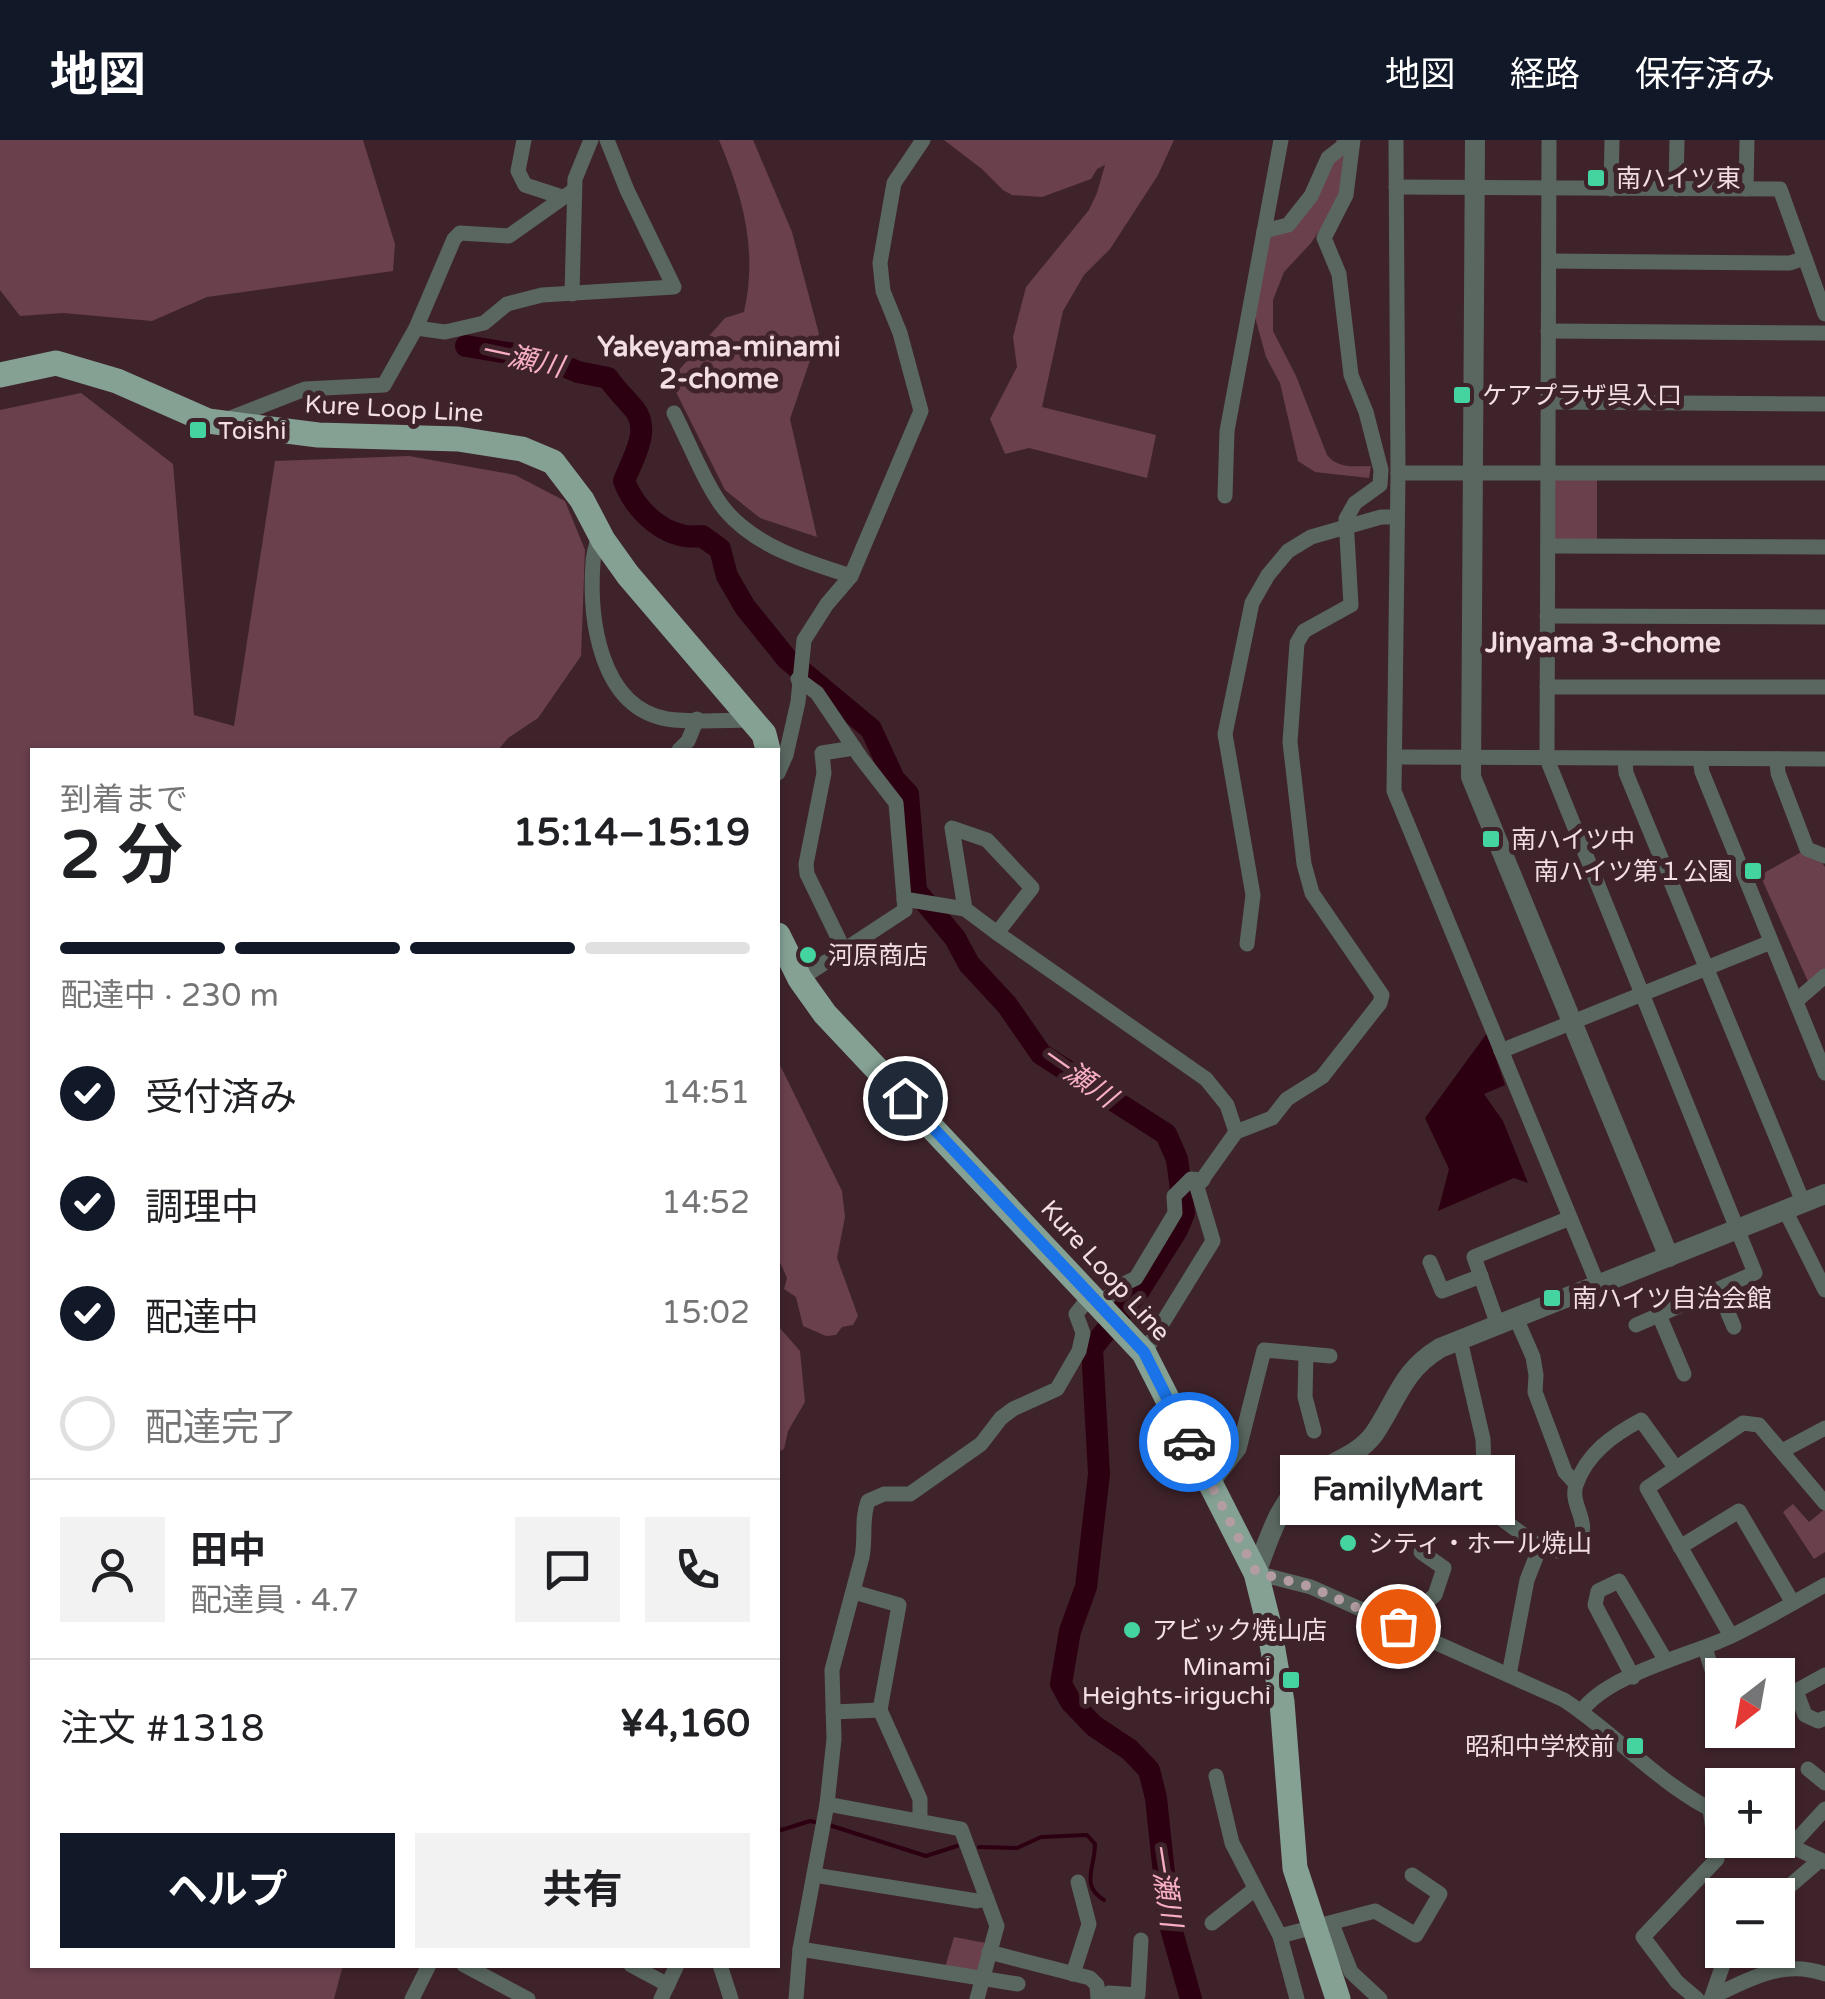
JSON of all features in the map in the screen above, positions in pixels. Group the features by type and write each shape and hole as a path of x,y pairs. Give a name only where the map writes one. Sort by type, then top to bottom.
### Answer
{"main road":[{"name":"Kure Loop Line","path":"0,375 56,364 117,380 216,423 318,435 458,438 522,448 553,462 582,500 628,575 753,720 764,734 768,748"},
{"name":"Kure Loop Line","path":"780,939 800,979 825,1014 1144,1352 1256,1572 1282,1702 1295,1868 1322,1926 1338,1999"}],"street":[{"path":"524,140 518,171 524,185 568,194"},
{"path":"572,294 568,194 591,140"},
{"path":"416,328 445,332 484,323 507,304 542,295 674,286 607,140"},
{"path":"780,768 798,702 804,640 852,576 921,412 904,348 883,292 880,263 894,183 923,140"},
{"path":"1225,496 1227,431 1282,140"},
{"path":"1264,231 1288,224 1311,196 1328,158 1352,140"},
{"path":"1144,1352 1213,1242 1197,1188 1236,1132 1272,1118 1287,1099 1322,1078 1380,1003 1382,995 1312,893 1297,822 1290,742 1297,643 1304,630 1351,605 1346,527 1355,503 1380,485 1381,470 1366,412 1350,375 1339,274 1324,238 1346,195 1352,140"},
{"path":"1396,140 1398,473 1394,791 1598,1285"},
{"path":"1474,140 1471,777 1669,1257"},
{"path":"1549,140 1547,759 1755,1273 1636,1325"},
{"path":"1611,188 1612,140"},
{"path":"1676,189 1677,140"},
{"path":"1746,140 1746,189"},
{"path":"1396,187 1780,189 1825,314"},
{"path":"216,423 305,389 384,385 416,328 454,239 460,233 509,236 568,194"},
{"path":"1548,262 1790,263 1805,258"},
{"path":"1548,330 1825,334"},
{"path":"1548,402 1825,404"},
{"path":"674,413 724,509 746,530 798,559 852,576"},
{"path":"1398,473 1825,473"},
{"path":"1248,944 1253,896 1225,734 1252,603 1288,551 1311,538 1397,516"},
{"path":"599,532 593,561 598,646 607,673 630,699 667,719 753,720"},
{"path":"1548,546 1825,547"},
{"path":"1548,616 1825,617"},
{"path":"798,678 817,693 896,802 905,910 800,979"},
{"path":"1547,687 1825,687"},
{"path":"681,748 697,718"},
{"path":"844,950 807,874 806,864 824,773 822,752 854,748"},
{"path":"1395,758 1825,759"},
{"path":"1625,759 1626,773 1706,968 1825,1290"},
{"path":"1700,759 1825,1074"},
{"path":"1777,759 1778,773 1807,849 1825,856"},
{"path":"964,909 952,828 987,840 1032,888 997,933"},
{"path":"904,899 964,909 1206,1079 1228,1105 1236,1132"},
{"path":"1501,1051 1771,942"},
{"path":"1796,1001 1825,976"},
{"path":"796,1999 800,1949 826,1815 834,1740 832,1670 866,1538 862,1516 868,1502 884,1494 910,1494 981,1444 1013,1408 1058,1389 1079,1352 1083,1333 1076,1314 1136,1278 1176,1213 1174,1196 1191,1179 1203,1180"},
{"path":"1705,1805 1662,1780 1581,1712 1509,1675 1311,1587 1256,1572 1281,1510 1296,1489 1358,1450 1373,1435 1406,1376 1419,1361 1460,1340 1825,1194"},
{"path":"1570,1218 1474,1257 1507,1321 1532,1357 1536,1374 1534,1392 1565,1472 1576,1484"},
{"path":"1430,1262 1442,1291 1481,1276"},
{"path":"1718,1289 1734,1328"},
{"path":"1659,1315 1684,1374"},
{"path":"1460,1340 1484,1439 1485,1500 1480,1503 1540,1547 1564,1552 1582,1536 1583,1522 1574,1494 1576,1484 1595,1452 1612,1436 1641,1420 1675,1467"},
{"path":"1211,1484 1239,1449 1264,1350 1330,1356"},
{"path":"1306,1354 1305,1397 1314,1431"},
{"path":"1730,1636 1647,1488 1743,1424 1758,1425 1825,1503"},
{"path":"1782,1451 1825,1428"},
{"path":"1680,1547 1738,1511 1793,1603"},
{"path":"1509,1675 1527,1580 1540,1547"},
{"path":"1398,1626 1436,1595 1444,1568 1422,1552"},
{"path":"1633,1677 1595,1605 1598,1591 1619,1581 1666,1661"},
{"path":"1581,1712 1591,1697 1730,1636 1825,1586"},
{"path":"854,1592 899,1605 880,1710 920,1799 920,1821"},
{"path":"1704,1648 1707,1658"},
{"path":"1825,1675 1796,1692 1805,1715 1818,1721 1825,1718"},
{"path":"833,1712 880,1710"},
{"path":"1808,1769 1825,1783"},
{"path":"1216,1776 1232,1842 1280,1936 1297,1999"},
{"path":"1795,1834 1825,1810"},
{"path":"826,1815 920,1821 961,1829 998,1926 977,1999"},
{"path":"1795,1848 1823,1861 1795,1883"},
{"path":"1706,1998 1677,1982 1643,1938 1718,1858"},
{"path":"814,1876 977,1901 987,1898"},
{"path":"1280,1936 1375,1911 1416,1934 1445,1897 1412,1876"},
{"path":"1073,1974 1089,1924 1078,1882"},
{"path":"1212,1923 1255,1889"},
{"path":"1322,1926 1350,1972 1380,1999"},
{"path":"989,1952 1090,1978 1102,1999 1109,1992 1138,1995 1141,1940"},
{"path":"800,1949 1018,1984"},
{"path":"412,1999 428,1968"},
{"path":"470,1968 528,1999"},
{"path":"635,1968 665,1992 676,1968"},
{"path":"721,1968 732,1999"},
{"path":"1706,1998 1720,1968"},
{"path":"1706,1998 1766,1971 1805,1968 1825,1974"}],"shaded area":[{"path":"0,140 363,140 395,244 393,271 207,297 152,321 63,313 20,316 0,290"},
{"path":"719,140 753,140 792,232 819,334 790,419 817,537 760,518 725,490 670,380 725,318 744,312 749,267 746,224"},
{"path":"944,140 1174,140 1158,175 1110,249 1084,275 1063,311 1042,407 1156,435 1147,478 1029,448 1005,454 990,419 1017,367 1013,337 1026,287 1089,210 1105,165 1091,179 1042,197 1012,195"},
{"path":"1336,140 1346,140 1338,203 1311,243 1284,272 1273,300 1273,331 1296,376 1327,455 1341,465 1371,466 1369,478 1315,472 1298,461 1280,383 1266,357 1253,310 1267,238 1286,230 1336,150"},
{"path":"81,393 173,464 194,715 234,726 275,461 409,456 515,475 565,501 585,550 581,656 538,718 500,748 30,748 30,1968 342,1968 334,1999 0,1999 0,410"},
{"path":"1548,473 1597,475 1597,546 1548,546"},
{"path":"1807,849 1815,852 1825,867 1825,975 1811,988 1760,875"},
{"path":"1487,1033 1505,1085 1484,1094 1503,1121 1528,1183 1514,1178 1438,1211 1449,1169 1425,1118"},
{"path":"780,1065 842,1191 845,1217 837,1258 858,1316 853,1325 826,1336 803,1326 796,1297 784,1289 787,1278 780,1262"},
{"path":"780,1328 800,1351 805,1402 788,1431 780,1451"},
{"path":"1793,1504 1809,1522 1825,1509 1825,1552 1814,1559 1783,1512"},
{"path":"954,1937 991,1944 981,1977 944,1971"}],"waterway":[{"name":"一瀬川","path":"466,346 550,360 578,372 608,378 635,410 641,427 624,481 629,492 645,513 665,529 702,536 720,549 727,576 745,607 787,659 871,729 894,779 908,794 916,891 955,938 969,964 1007,1005 1041,1054 1166,1134 1177,1159 1184,1213 1177,1230 1140,1289 1092,1348 1099,1474 1086,1587 1070,1631 1061,1684 1071,1702 1094,1726 1130,1750 1149,1770 1156,1798 1169,1921 1191,1999"},
{"path":"780,1830 810,1821 819,1823"},
{"path":"829,1825 926,1856 957,1846"},
{"path":"979,1847 1017,1848 1041,1837 1087,1835 1095,1844 1092,1888 1104,1900"}],"way so far":[{"path":"1189,1442 1256,1572 1311,1587 1398,1626"}],"place":[{"name":"南ハイツ東","path":"1596,178"},
{"name":"ケアプラザ呉入口","path":"1462,395"},
{"name":"Toishi","path":"198,430"},
{"name":"南ハイツ中","path":"1491,839"},
{"name":"南ハイツ第１公園","path":"1753,871"},
{"name":"河原商店","path":"808,955"},
{"name":"南ハイツ自治会館","path":"1552,1298"},
{"name":"シティ・ホール焼山","path":"1348,1543"},
{"name":"FamilyMart","path":"1398,1626"},
{"name":"アビック焼山店","path":"1132,1630"},
{"name":"Minami Heights-iriguchi","path":"1291,1680"},
{"name":"昭和中学校前","path":"1635,1746"}],"district":[{"name":"Yakeyama-minami 2-chome","path":"719,362"},
{"name":"Jinyama 3-chome","path":"1603,642"}],"route":[{"path":"905,1098 1144,1352 1189,1442"}]}
